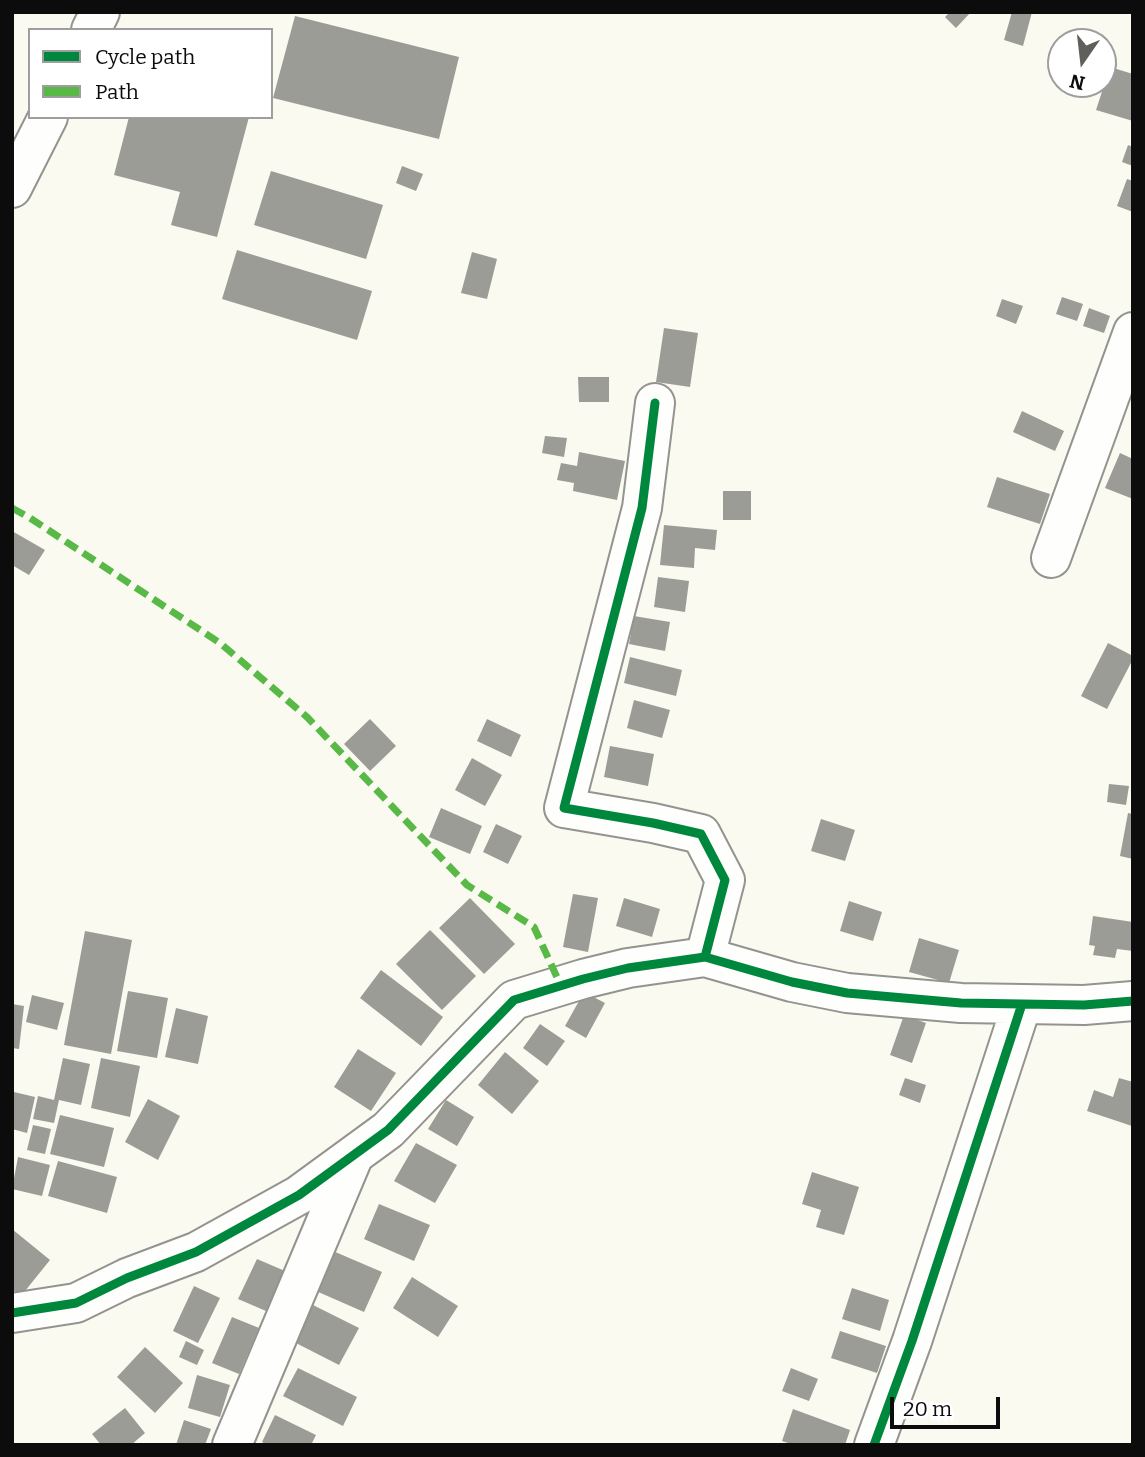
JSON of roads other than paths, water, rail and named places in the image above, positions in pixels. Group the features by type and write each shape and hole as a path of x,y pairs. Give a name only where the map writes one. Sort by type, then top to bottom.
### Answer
{"street":[{"path":"93,28 100,12"},
{"path":"12,188 47,119"},
{"path":"1052,558 1133,332"},
{"path":"655,403 642,508 564,808 701,834 725,880 705,957"},
{"path":"12,1313 76,1303 195,1251 299,1195 388,1130 514,1000 628,968 705,957 792,982 847,993 961,1003 1083,1005 1133,1002"},
{"path":"874,1445 912,1341 1022,1004"},
{"path":"232,1445 354,1155"}]}
